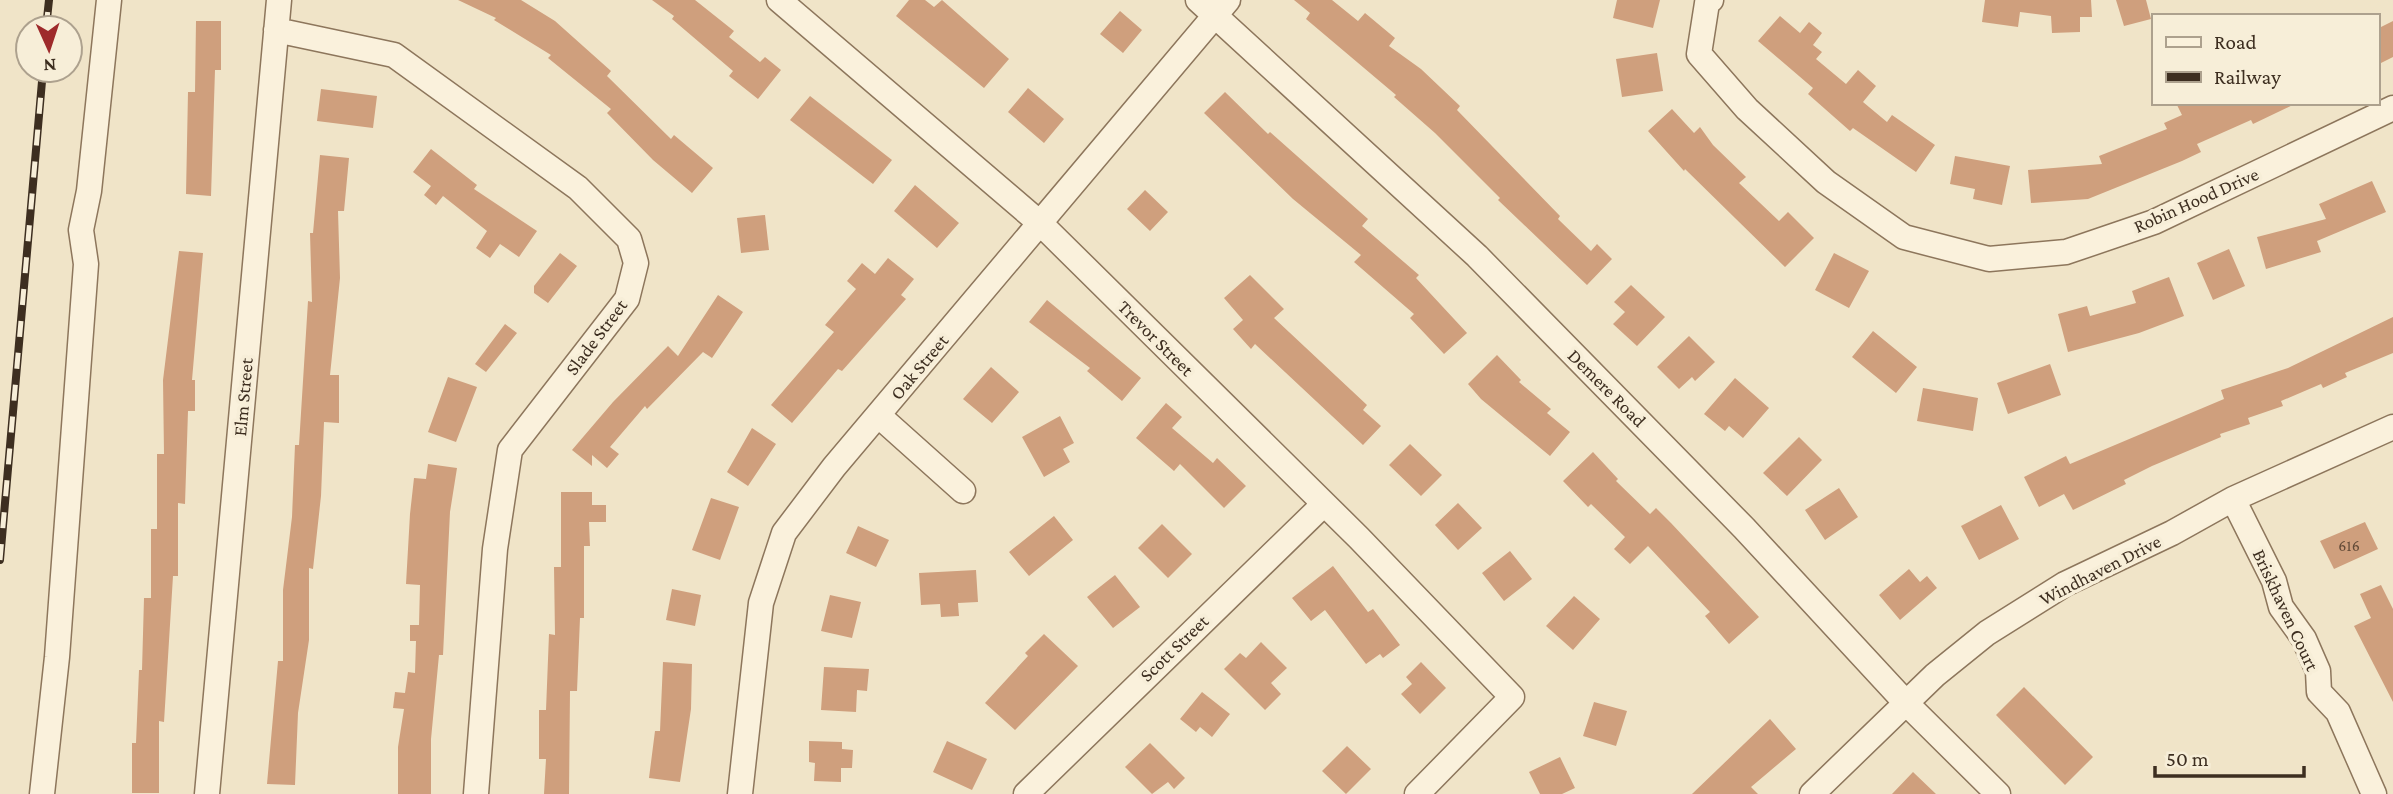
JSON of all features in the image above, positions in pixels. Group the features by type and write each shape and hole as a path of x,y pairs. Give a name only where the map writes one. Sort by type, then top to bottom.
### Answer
{"street":[{"path":"42,794 57,657 86,264 80,230 89,191 109,0"},
{"name":"Elm Street","path":"208,794 279,0"},
{"name":"Trevor Street","path":"779,0 1041,224 1324,504 1511,697 1417,794"},
{"name":"Robin Hood Drive","path":"1711,0 1707,3 1699,54 1746,109 1826,182 1904,237 1989,259 2066,252 2154,222 2393,108"},
{"name":"Oak Street","path":"740,794 761,603 784,533 878,415 1041,224 1213,5"},
{"name":"Demere Road","path":"1213,5 1477,256 1744,528 1907,704 1998,794"},
{"name":"Slade Street","path":"276,30 394,55 578,188 629,239 636,263 627,299 510,450 495,550 476,794"},
{"path":"878,415 963,491"},
{"name":"Windhaven Drive","path":"1812,794 1935,675 1987,633 2053,591 2233,499 2393,427"},
{"name":"Briskhaven Court","path":"2233,499 2274,581 2281,607 2304,639 2318,671 2319,692 2338,712 2374,794"},
{"name":"Scott Street","path":"1026,794 1324,504"}],"building":[{"path":"458,0 521,0 555,21 611,71 607,76 671,139 674,135 713,168 692,193 653,160 607,113 611,109 548,58 551,55 494,20 496,18"},
{"path":"652,0 695,0 734,31 729,37 760,62 765,57 781,70 758,99 729,76 733,71 672,19 674,16"},
{"path":"909,0 925,0 934,7 942,0 1009,59 984,88 896,16"},
{"path":"1294,0 1332,0 1358,21 1365,13 1395,38 1389,46 1421,69 1460,106 1457,110 1560,216 1558,219 1591,251 1597,244 1612,259 1587,285 1498,200 1500,198 1435,133 1394,97 1396,95 1306,19 1310,13"},
{"path":"1617,0 1660,0 1653,28 1613,18"},
{"path":"1985,0 2091,0 2092,17 2080,17 2080,32 2052,33 2051,16 2020,12 2018,27 1982,22"},
{"path":"2116,0 2146,0 2151,19 2124,26"},
{"path":"1120,11 1142,30 1123,53 1100,34"},
{"path":"1780,16 1800,33 1809,22 1822,33 1813,45 1822,52 1816,59 1846,84 1858,70 1876,86 1863,102 1887,122 1892,115 1935,145 1916,172 1853,128 1850,131 1808,94 1813,88 1758,41"},
{"path":"196,21 221,21 221,70 215,70 211,196 186,194 188,92 195,92"},
{"path":"2393,21 2393,57 2379,64 2379,28"},
{"path":"1657,53 1663,91 1622,97 1616,59"},
{"path":"1028,88 1064,119 1044,143 1008,112"},
{"path":"321,89 377,96 373,128 317,121"},
{"path":"1225,92 1268,134 1270,132 1368,219 1362,226 1419,275 1416,278 1467,333 1444,354 1410,318 1414,314 1354,262 1361,255 1293,199 1204,113"},
{"path":"810,96 892,160 873,184 790,120"},
{"path":"2177,105 2293,105 2253,124 2251,120 2197,144 2201,152 2182,161 2088,199 2031,203 2028,170 2102,164 2099,156 2167,129 2164,123 2182,115"},
{"path":"1672,109 1694,133 1700,127 1713,145 1746,177 1739,183 1779,221 1788,212 1814,238 1785,267 1685,169 1684,171 1648,131"},
{"path":"431,149 477,185 474,189 537,231 519,257 500,244 490,258 476,248 487,231 443,196 436,205 424,195 431,186 413,172"},
{"path":"320,155 349,158 344,211 338,211 340,278 330,375 339,375 339,423 324,422 321,496 313,569 309,568 309,640 298,713 295,785 267,784 278,661 283,661 283,590 292,517 295,445 299,445 308,301 312,302 310,233 313,233"},
{"path":"1955,156 2010,166 2002,205 1973,199 1975,189 1950,184"},
{"path":"2372,181 2386,212 2317,241 2321,252 2266,269 2257,237 2326,219 2319,204"},
{"path":"915,185 959,223 937,248 894,211"},
{"path":"1145,190 1168,212 1150,231 1127,209"},
{"path":"765,215 769,250 741,253 737,218"},
{"path":"2229,249 2245,286 2213,300 2197,263"},
{"path":"179,251 203,253 192,380 195,380 195,411 188,411 185,504 178,503 178,576 173,576 164,722 159,721 159,793 132,793 132,743 136,743 144,598 151,598 151,529 157,529 157,454 164,454 163,380"},
{"path":"560,253 577,266 548,303 534,293 534,286"},
{"path":"1834,253 1869,271 1849,308 1815,290"},
{"path":"888,258 914,279 901,295 906,299 842,371 838,369 792,423 771,405 834,332 825,325 856,289 847,281 862,263 875,274"},
{"path":"1250,275 1284,309 1274,318 1367,405 1363,410 1381,426 1363,445 1255,344 1251,349 1233,329 1243,320 1224,298"},
{"path":"2169,277 2184,316 2139,333 2068,352 2058,314 2087,306 2090,316 2136,303 2132,291"},
{"path":"1631,285 1665,317 1637,346 1613,324 1625,312 1614,302"},
{"path":"718,295 743,312 712,358 703,352 647,409 645,406 610,447 619,454 607,468 592,455 592,466 572,450 613,402 668,346 678,356"},
{"path":"1047,300 1141,378 1122,401 1087,371 1090,368 1029,322"},
{"path":"2393,317 2393,353 2345,373 2347,377 2323,388 2321,384 2281,401 2283,406 2248,418 2250,424 2220,434 2221,437 2152,466 2124,480 2126,484 2073,510 2064,494 2039,507 2024,477 2066,456 2070,464 2224,399 2221,390 2288,368"},
{"path":"505,324 517,333 486,372 475,364"},
{"path":"1873,331 1917,367 1896,393 1852,357"},
{"path":"1689,336 1715,362 1695,381 1692,377 1679,389 1657,367"},
{"path":"1497,355 1521,380 1519,382 1551,409 1547,413 1570,432 1550,456 1481,399 1468,384"},
{"path":"2050,364 2061,395 2008,414 1997,383"},
{"path":"991,367 1019,392 992,423 963,399"},
{"path":"448,377 477,387 456,442 428,432"},
{"path":"1735,378 1769,408 1743,438 1729,426 1725,431 1704,414"},
{"path":"1923,388 1978,398 1973,431 1917,421"},
{"path":"1166,403 1182,417 1172,428 1213,463 1217,458 1246,486 1224,508 1180,464 1174,471 1136,438"},
{"path":"1060,416 1074,443 1063,449 1070,462 1044,477 1022,437"},
{"path":"752,428 776,444 748,486 727,472"},
{"path":"1799,437 1822,460 1787,496 1763,473"},
{"path":"1410,444 1442,475 1421,496 1389,465"},
{"path":"1593,452 1618,479 1616,481 1650,514 1656,508 1759,617 1729,644 1705,616 1710,612 1648,546 1630,564 1614,549 1625,537 1591,504 1588,507 1563,481"},
{"path":"428,464 457,468 450,512 443,655 439,655 431,739 431,794 398,794 398,747 404,709 393,708 395,692 405,693 408,672 415,673 416,641 410,641 410,625 419,625 420,585 406,584 410,514 414,478 426,479"},
{"path":"1839,488 1858,517 1825,540 1805,510"},
{"path":"561,492 592,492 592,505 606,505 606,522 589,522 590,546 584,546 584,618 580,618 577,691 570,691 569,794 544,794 546,759 539,759 539,710 546,710 549,634 555,635 554,567 561,567"},
{"path":"711,498 739,507 720,560 692,550"},
{"path":"1458,503 1482,528 1458,550 1435,525"},
{"path":"2001,505 2019,539 1979,560 1961,526"},
{"path":"1054,516 1073,540 1029,576 1009,552"},
{"path":"2365,522 2378,549 2334,569 2320,541"},
{"path":"1162,524 1192,554 1168,578 1138,548"},
{"path":"858,526 889,540 876,567 846,553"},
{"path":"1510,551 1532,579 1504,601 1482,573"},
{"path":"1333,566 1368,612 1373,609 1400,645 1383,658 1380,654 1366,664 1325,610 1311,621 1292,598"},
{"path":"1909,569 1920,582 1927,576 1937,588 1900,620 1879,595"},
{"path":"976,570 978,602 958,603 959,616 941,617 940,604 921,605 919,573"},
{"path":"1115,575 1140,607 1113,628 1087,597"},
{"path":"2381,585 2393,609 2393,702 2354,626 2371,618 2360,594"},
{"path":"672,589 701,595 695,626 666,620"},
{"path":"830,595 861,602 852,638 821,631"},
{"path":"1574,596 1600,619 1573,650 1546,626"},
{"path":"1044,634 1078,666 1015,730 985,703 1028,656 1025,653"},
{"path":"1261,642 1287,668 1271,683 1281,694 1265,710 1224,669 1240,653 1246,658"},
{"path":"663,662 692,664 691,709 680,782 649,778 655,731 660,731"},
{"path":"1421,662 1446,688 1420,714 1401,694 1412,684 1406,677"},
{"path":"824,667 869,669 867,691 857,690 856,712 821,710"},
{"path":"2024,687 2093,757 2065,785 1996,715"},
{"path":"1202,692 1230,714 1212,737 1200,727 1196,732 1180,719"},
{"path":"1594,702 1627,711 1616,746 1583,736"},
{"path":"1770,719 1796,749 1751,787 1758,794 1692,794"},
{"path":"809,741 842,742 842,749 853,750 852,768 841,768 841,782 814,781 815,763 809,762"},
{"path":"947,741 987,759 972,790 933,772"},
{"path":"1150,743 1185,778 1174,789 1168,782 1152,794 1125,767"},
{"path":"1347,746 1371,769 1346,794 1322,771"},
{"path":"1560,757 1575,788 1562,794 1540,794 1529,772"},
{"path":"1913,772 1936,794 1892,794"}],"railway":[{"path":"48,14 49,0"},
{"path":"0,560 42,84"}]}
